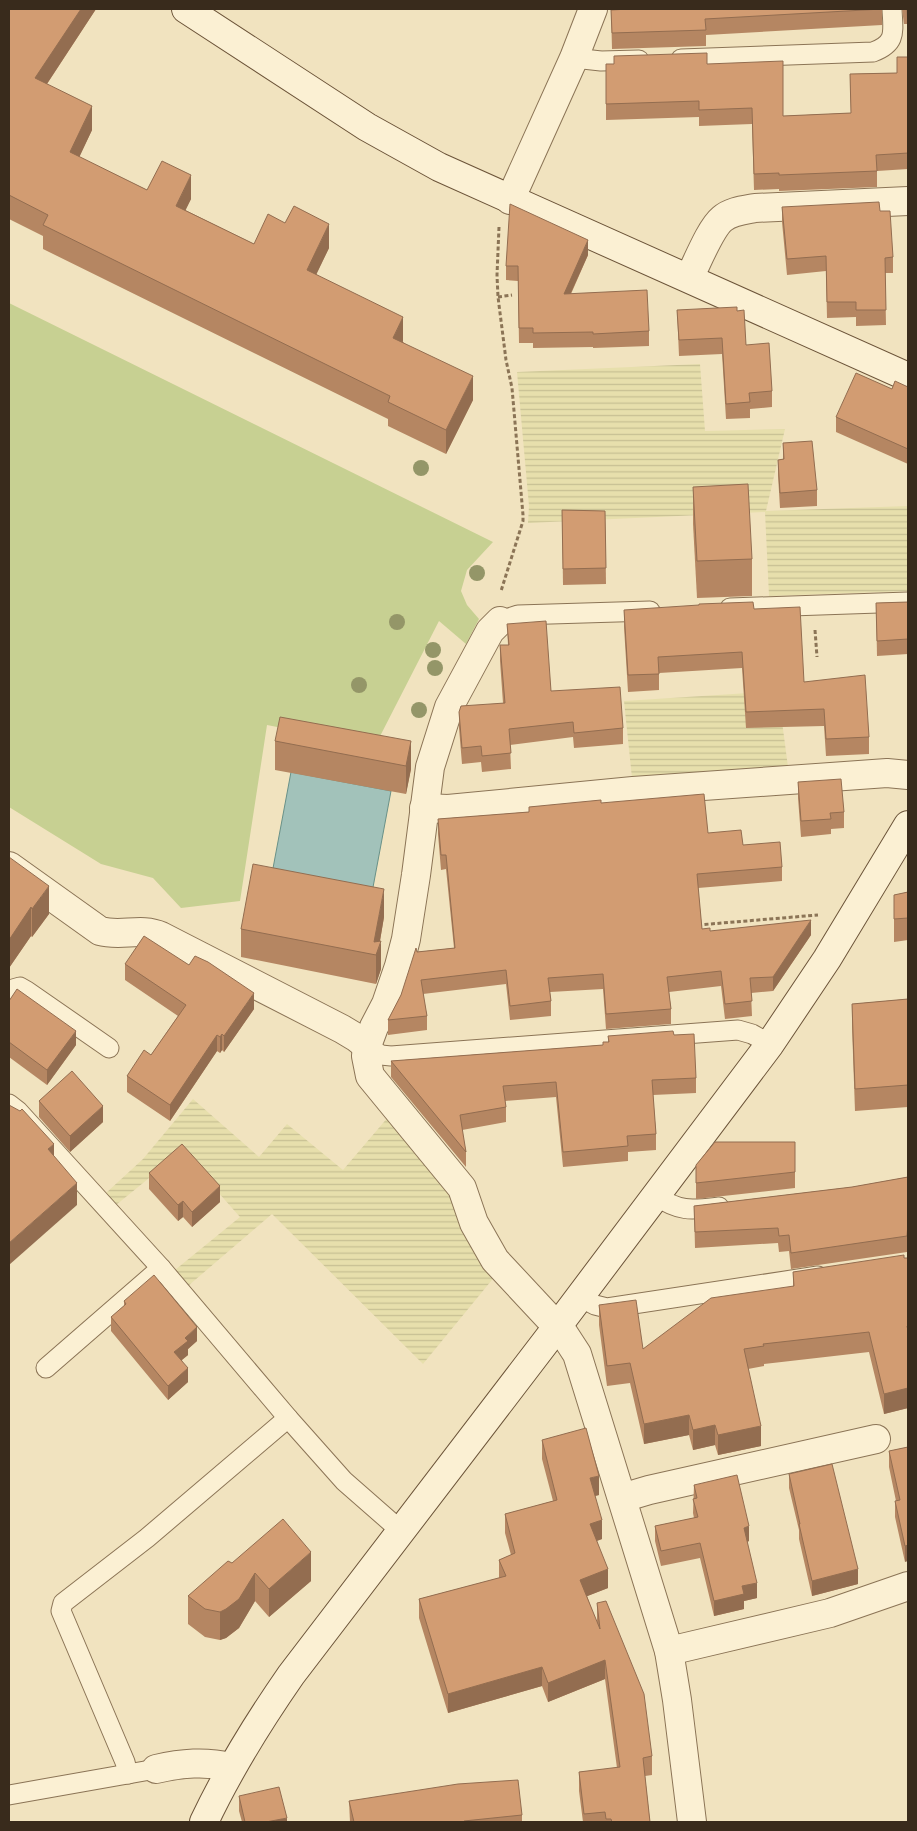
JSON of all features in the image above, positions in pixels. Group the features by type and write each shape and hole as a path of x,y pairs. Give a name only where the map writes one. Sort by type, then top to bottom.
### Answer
{"street":[{"path":"186,9 383,136 439,167 908,377"},
{"path":"510,200 574,58 593,9"},
{"path":"689,278 713,229 721,219 732,213 755,208 908,201"},
{"path":"500,621 490,631 448,706 430,767 406,939 386,1004 367,1046 366,1056 370,1076 462,1188 474,1223 495,1260 564,1334 577,1354 669,1651 678,1700 692,1822"},
{"path":"424,808 448,809 633,791 878,773 908,775"},
{"path":"204,1822 254,1729 286,1683 770,1044 822,967 908,825"},
{"path":"9,866 100,931 113,934 147,932 162,936 342,1029 367,1046"},
{"path":"622,1498 649,1490 876,1439"},
{"path":"669,1651 830,1613 908,1586"},
{"path":"156,1769 192,1762 213,1763 232,1767"}],"lane":[{"path":"574,58 601,62 873,52 884,48 890,43 893,30 892,9"},
{"path":"714,608 908,602"},
{"path":"500,621 518,615 667,610"},
{"path":"9,994 13,989 20,987 28,991 109,1048"},
{"path":"367,1046 381,1055 391,1056 738,1030 752,1034 770,1044"},
{"path":"9,1104 18,1111 161,1268 288,1418 357,1494 401,1531"},
{"path":"656,1196 671,1206 685,1209 734,1206"},
{"path":"46,1368 161,1268"},
{"path":"580,1297 607,1308 836,1273"},
{"path":"128,1774 125,1762 61,1611 63,1603 148,1538 288,1418"},
{"path":"9,1795 156,1769"}],"path":[{"path":"501,594 523,521 512,388 506,360 497,275 499,221 510,200"},
{"path":"498,297 512,295"},
{"path":"691,926 813,914 820,915"}],"shaded area":[{"path":"700,364 705,431 785,429 766,511 908,506 908,591 769,596 765,512 528,523 529,506 517,372"},
{"path":"778,691 788,767 632,778 624,701"},
{"path":"193,1099 259,1157 287,1124 343,1170 389,1116 449,1188 496,1275 423,1364 272,1214 188,1286 175,1270 240,1217 178,1147 159,1170 116,1205 106,1193 143,1159"}],"green space":[{"path":"9,303 493,542 467,570 461,591 467,605 479,619 466,644 439,621 375,746 267,725 240,901 181,908 153,878 101,864 9,807"}],"water":[{"path":"291,772 391,791 368,914 268,895"}],"building":[{"path":"9,9 81,9 35,78 92,106 70,152 147,190 162,161 191,175 176,206 254,244 268,214 285,223 294,206 329,224 307,270 403,317 393,338 473,376 446,430 388,402 390,396 43,225 48,215 9,195"},
{"path":"882,9 705,19 706,30 612,33 611,10"},
{"path":"707,53 707,64 783,61 783,116 851,113 850,74 897,73 897,57 908,57 908,153 876,155 877,171 779,175 779,173 754,174 752,108 699,110 699,101 606,104 606,64 614,64 614,56"},
{"path":"879,202 880,211 890,211 893,257 885,258 886,310 856,310 856,302 827,302 826,256 787,259 782,207"},
{"path":"510,204 588,240 564,294 647,290 649,331 593,334 593,332 533,333 533,328 519,328 518,266 506,266"},
{"path":"737,307 737,311 744,310 746,345 769,343 772,391 749,393 750,402 726,404 722,338 679,340 677,310"},
{"path":"856,373 892,389 895,381 908,387 908,449 836,417"},
{"path":"812,441 817,490 780,493 778,460 784,459 783,443"},
{"path":"748,484 752,559 697,561 693,487"},
{"path":"562,510 605,511 606,568 563,569"},
{"path":"753,602 754,609 800,607 804,682 865,675 869,737 826,739 824,709 746,712 742,652 658,657 659,674 628,675 624,610"},
{"path":"908,602 908,639 877,641 876,603"},
{"path":"546,621 551,691 620,687 623,728 574,733 573,722 509,729 511,753 482,756 481,746 462,748 459,712 461,706 505,703 500,645 509,645 507,624"},
{"path":"280,717 411,741 406,766 275,741"},
{"path":"841,779 844,812 830,813 831,819 801,821 798,782"},
{"path":"704,794 708,833 741,830 743,845 780,842 782,867 697,874 702,929 710,928 710,931 811,920 773,977 750,978 752,1001 725,1004 721,971 667,977 671,1009 606,1014 603,974 548,978 551,1001 510,1006 506,970 421,980 427,1016 388,1020 401,995 416,948 417,952 455,948 446,855 441,855 438,819 529,812 529,807 601,800 601,803"},
{"path":"9,857 49,886 32,909 31,907 9,940"},
{"path":"253,864 384,889 374,942 381,941 376,955 241,929"},
{"path":"908,892 908,918 894,919 894,895"},
{"path":"144,936 189,965 195,956 208,962 254,993 224,1036 222,1034 220,1037 217,1035 170,1105 127,1076 144,1050 151,1055 186,1005 125,964"},
{"path":"17,989 76,1031 47,1070 9,1042 9,1001"},
{"path":"908,999 908,1085 855,1089 852,1004"},
{"path":"673,1031 674,1035 694,1034 696,1078 652,1080 656,1134 627,1136 628,1146 563,1152 556,1082 503,1086 506,1107 460,1115 466,1152 391,1061 603,1045 603,1042 609,1042 608,1036"},
{"path":"72,1071 103,1106 70,1136 39,1101"},
{"path":"9,1105 20,1111 22,1109 54,1144 48,1149 77,1183 9,1243"},
{"path":"715,1142 795,1142 795,1172 696,1183 696,1165"},
{"path":"182,1144 220,1186 192,1212 183,1201 178,1205 149,1173"},
{"path":"908,1177 907,1236 791,1253 789,1235 779,1236 778,1228 695,1232 694,1206 852,1187"},
{"path":"904,1255 904,1258 908,1258 908,1388 884,1394 869,1332 763,1344 764,1346 744,1349 761,1426 718,1435 715,1425 693,1430 689,1415 644,1424 630,1363 607,1366 599,1305 636,1300 643,1349 711,1298 794,1286 793,1272"},
{"path":"154,1275 197,1327 185,1338 188,1341 174,1352 188,1368 168,1386 111,1317 126,1304 124,1301"},
{"path":"586,1428 599,1476 590,1478 602,1520 590,1524 608,1569 580,1580 600,1629 597,1603 606,1601 644,1694 652,1756 643,1758 650,1822 612,1822 611,1819 606,1819 605,1812 584,1814 579,1772 620,1767 605,1660 548,1683 542,1667 448,1694 419,1599 506,1576 499,1560 515,1553 505,1514 557,1500 542,1440"},
{"path":"908,1447 908,1545 905,1546 895,1501 900,1500 889,1451"},
{"path":"832,1464 858,1569 812,1581 789,1474"},
{"path":"737,1475 749,1526 744,1528 757,1583 742,1586 744,1594 714,1601 700,1543 661,1551 655,1526 698,1517 693,1499 697,1498 694,1485"},
{"path":"283,1519 311,1552 269,1589 255,1573 239,1599 220,1612 205,1609 188,1596 228,1561 232,1563"},
{"path":"518,1780 522,1815 464,1822 354,1822 349,1801 458,1784"},
{"path":"279,1787 287,1818 266,1822 245,1822 239,1796"}]}
